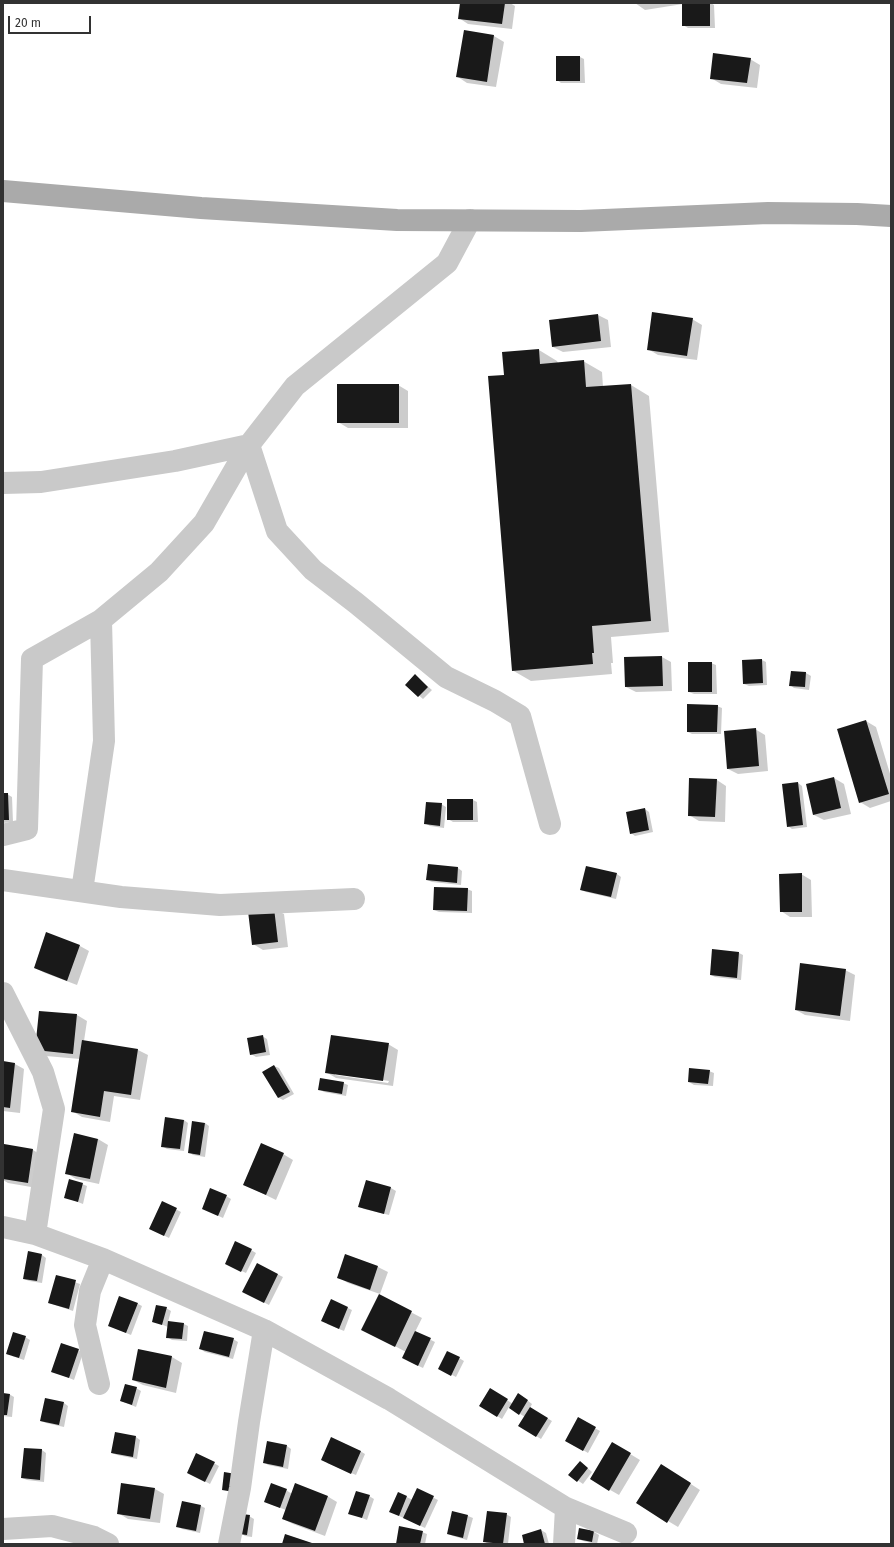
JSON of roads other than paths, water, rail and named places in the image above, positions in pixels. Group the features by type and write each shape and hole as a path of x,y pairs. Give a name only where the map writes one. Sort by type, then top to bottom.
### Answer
{"main road":[{"path":"3,191 217,209 397,220 581,221 768,213 891,216"}],"street":[{"path":"3,835 26,829 32,659 100,620 159,572 204,523 249,446 295,386 356,339 447,263 470,220"},
{"path":"3,483 41,482 175,461 249,446"},
{"path":"249,446 277,530 313,570 356,603 446,677 495,701 520,716 550,824"},
{"path":"82,891 104,741 100,620"},
{"path":"3,880 121,897 220,906 354,899"},
{"path":"3,993 43,1072 54,1109 35,1234"},
{"path":"3,1227 35,1234 103,1259 264,1330 389,1399 566,1508 626,1533"},
{"path":"99,1384 85,1325 90,1291 103,1259"},
{"path":"229,1544 240,1488 264,1330"},
{"path":"564,1544 566,1508"},
{"path":"3,1529 52,1526 94,1537 108,1544"}]}
